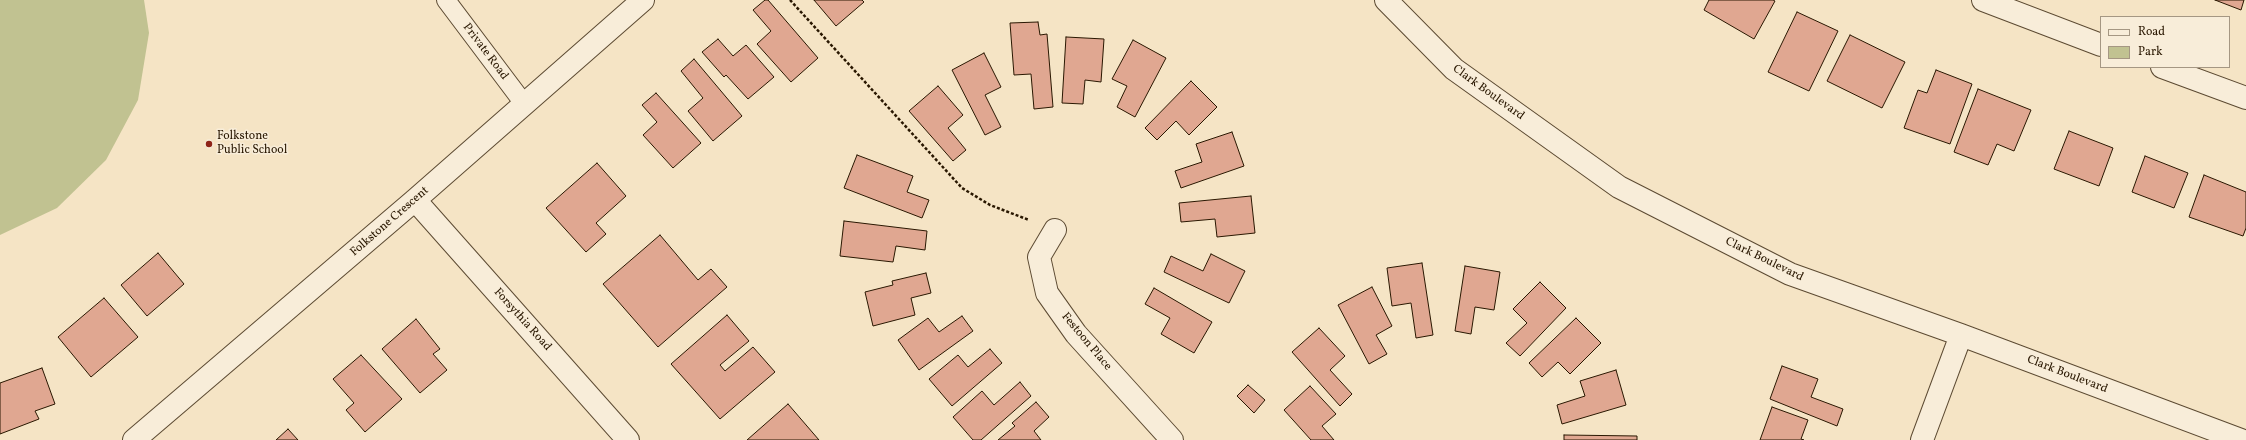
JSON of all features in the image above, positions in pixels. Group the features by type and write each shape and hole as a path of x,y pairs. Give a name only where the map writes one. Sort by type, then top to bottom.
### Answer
{"street":[{"name":"Folkstone Crescent","path":"134,440 525,105 643,0"},
{"name":"Clark Boulevard","path":"1386,0 1454,69 1619,187 1790,274 1961,335 2241,440"},
{"path":"1984,0 2100,45"},
{"path":"2165,68 2246,98"},
{"name":"Forsythia Road","path":"415,200 628,440"},
{"name":"Festoon Place","path":"1054,230 1039,257 1047,293 1076,334 1172,440"},
{"path":"1922,440 1961,335"}],"lane":[{"name":"Private Road","path":"446,0 525,105"}],"path":[{"path":"790,0 962,188 990,205 1054,230"}],"green space":[{"path":"0,0 144,0 149,33 138,100 106,160 57,208 0,235"}],"building":[{"path":"765,0 768,0 818,58 791,82 757,44 771,31 753,10"},
{"path":"814,0 862,0 864,2 836,26"},
{"path":"1709,0 1775,1 1754,39 1704,10"},
{"path":"2215,0 2244,0 2241,10"},
{"path":"1797,12 1838,31 1809,91 1768,72"},
{"path":"1038,22 1040,35 1047,34 1053,107 1034,109 1031,74 1014,75 1010,23"},
{"path":"1850,35 1905,62 1882,108 1827,81"},
{"path":"1066,37 1104,39 1101,82 1085,80 1083,104 1062,103"},
{"path":"718,39 733,56 746,45 774,77 748,99 726,75 724,77 702,52"},
{"path":"1133,40 1166,58 1135,117 1117,107 1127,86 1112,79"},
{"path":"984,53 1001,87 985,95 1001,127 985,135 952,70"},
{"path":"694,59 742,116 713,141 688,111 703,98 681,71"},
{"path":"1936,70 1972,84 1950,144 1904,128 1918,90 1927,93"},
{"path":"1191,81 1217,107 1189,135 1176,121 1157,140 1145,128"},
{"path":"938,86 963,115 948,128 966,150 953,161 909,111"},
{"path":"1978,89 2031,110 2014,151 1997,144 1988,165 1954,152"},
{"path":"656,93 701,143 673,168 643,135 657,122 642,105"},
{"path":"2069,131 2113,148 2099,186 2054,169"},
{"path":"1232,132 1244,166 1181,188 1175,171 1202,162 1196,144"},
{"path":"857,155 913,176 907,192 929,200 922,218 844,188"},
{"path":"2145,156 2188,173 2174,208 2132,192"},
{"path":"597,163 626,196 596,223 606,234 586,252 546,208"},
{"path":"2204,175 2246,192 2246,228 2243,236 2189,217"},
{"path":"1251,196 1255,233 1217,237 1215,219 1181,222 1179,203"},
{"path":"844,221 927,231 925,250 896,246 893,262 840,256"},
{"path":"660,235 698,280 711,269 727,287 658,347 603,284"},
{"path":"158,253 184,284 147,316 121,285"},
{"path":"1211,254 1245,271 1229,303 1164,272 1171,256 1203,271"},
{"path":"1422,263 1433,335 1416,338 1411,303 1392,306 1387,268"},
{"path":"1465,266 1500,272 1494,310 1475,307 1471,334 1455,331"},
{"path":"926,273 931,293 911,298 915,315 873,326 865,292 893,285 892,281"},
{"path":"1540,282 1566,308 1520,356 1506,343 1527,323 1513,309"},
{"path":"1372,287 1392,326 1376,335 1387,354 1369,364 1338,305"},
{"path":"1154,288 1212,322 1194,353 1161,334 1170,318 1145,304"},
{"path":"104,298 138,337 91,377 58,337"},
{"path":"727,315 749,341 720,365 725,371 753,347 775,372 720,419 671,364"},
{"path":"962,316 973,331 919,370 898,340 928,318 939,332"},
{"path":"1576,318 1601,343 1570,374 1558,362 1542,377 1529,363"},
{"path":"416,319 440,349 433,354 447,370 420,393 382,349"},
{"path":"1319,328 1345,356 1330,370 1352,394 1340,406 1292,352"},
{"path":"990,349 1002,363 952,406 929,379 958,355 968,367"},
{"path":"361,355 402,399 365,432 346,410 354,403 333,379"},
{"path":"1782,366 1818,379 1811,397 1843,409 1837,426 1770,399"},
{"path":"42,368 55,404 35,411 39,419 0,434 0,383"},
{"path":"1616,370 1626,405 1562,424 1557,405 1585,396 1580,381"},
{"path":"1020,382 1031,396 981,440 973,440 953,417 982,391 994,405"},
{"path":"1248,385 1265,400 1254,413 1237,396"},
{"path":"1310,386 1336,414 1322,426 1334,440 1311,440 1284,410"},
{"path":"1036,402 1049,417 1034,431 1041,440 998,440 1015,426 1012,423"},
{"path":"788,404 819,440 747,440"},
{"path":"1772,407 1808,420 1801,439 1804,440 1760,440"},
{"path":"288,429 298,440 276,440"},
{"path":"1564,435 1637,436 1637,440 1564,440"}],"place":[{"name":"Folkstone Public School","path":"209,144"}]}
